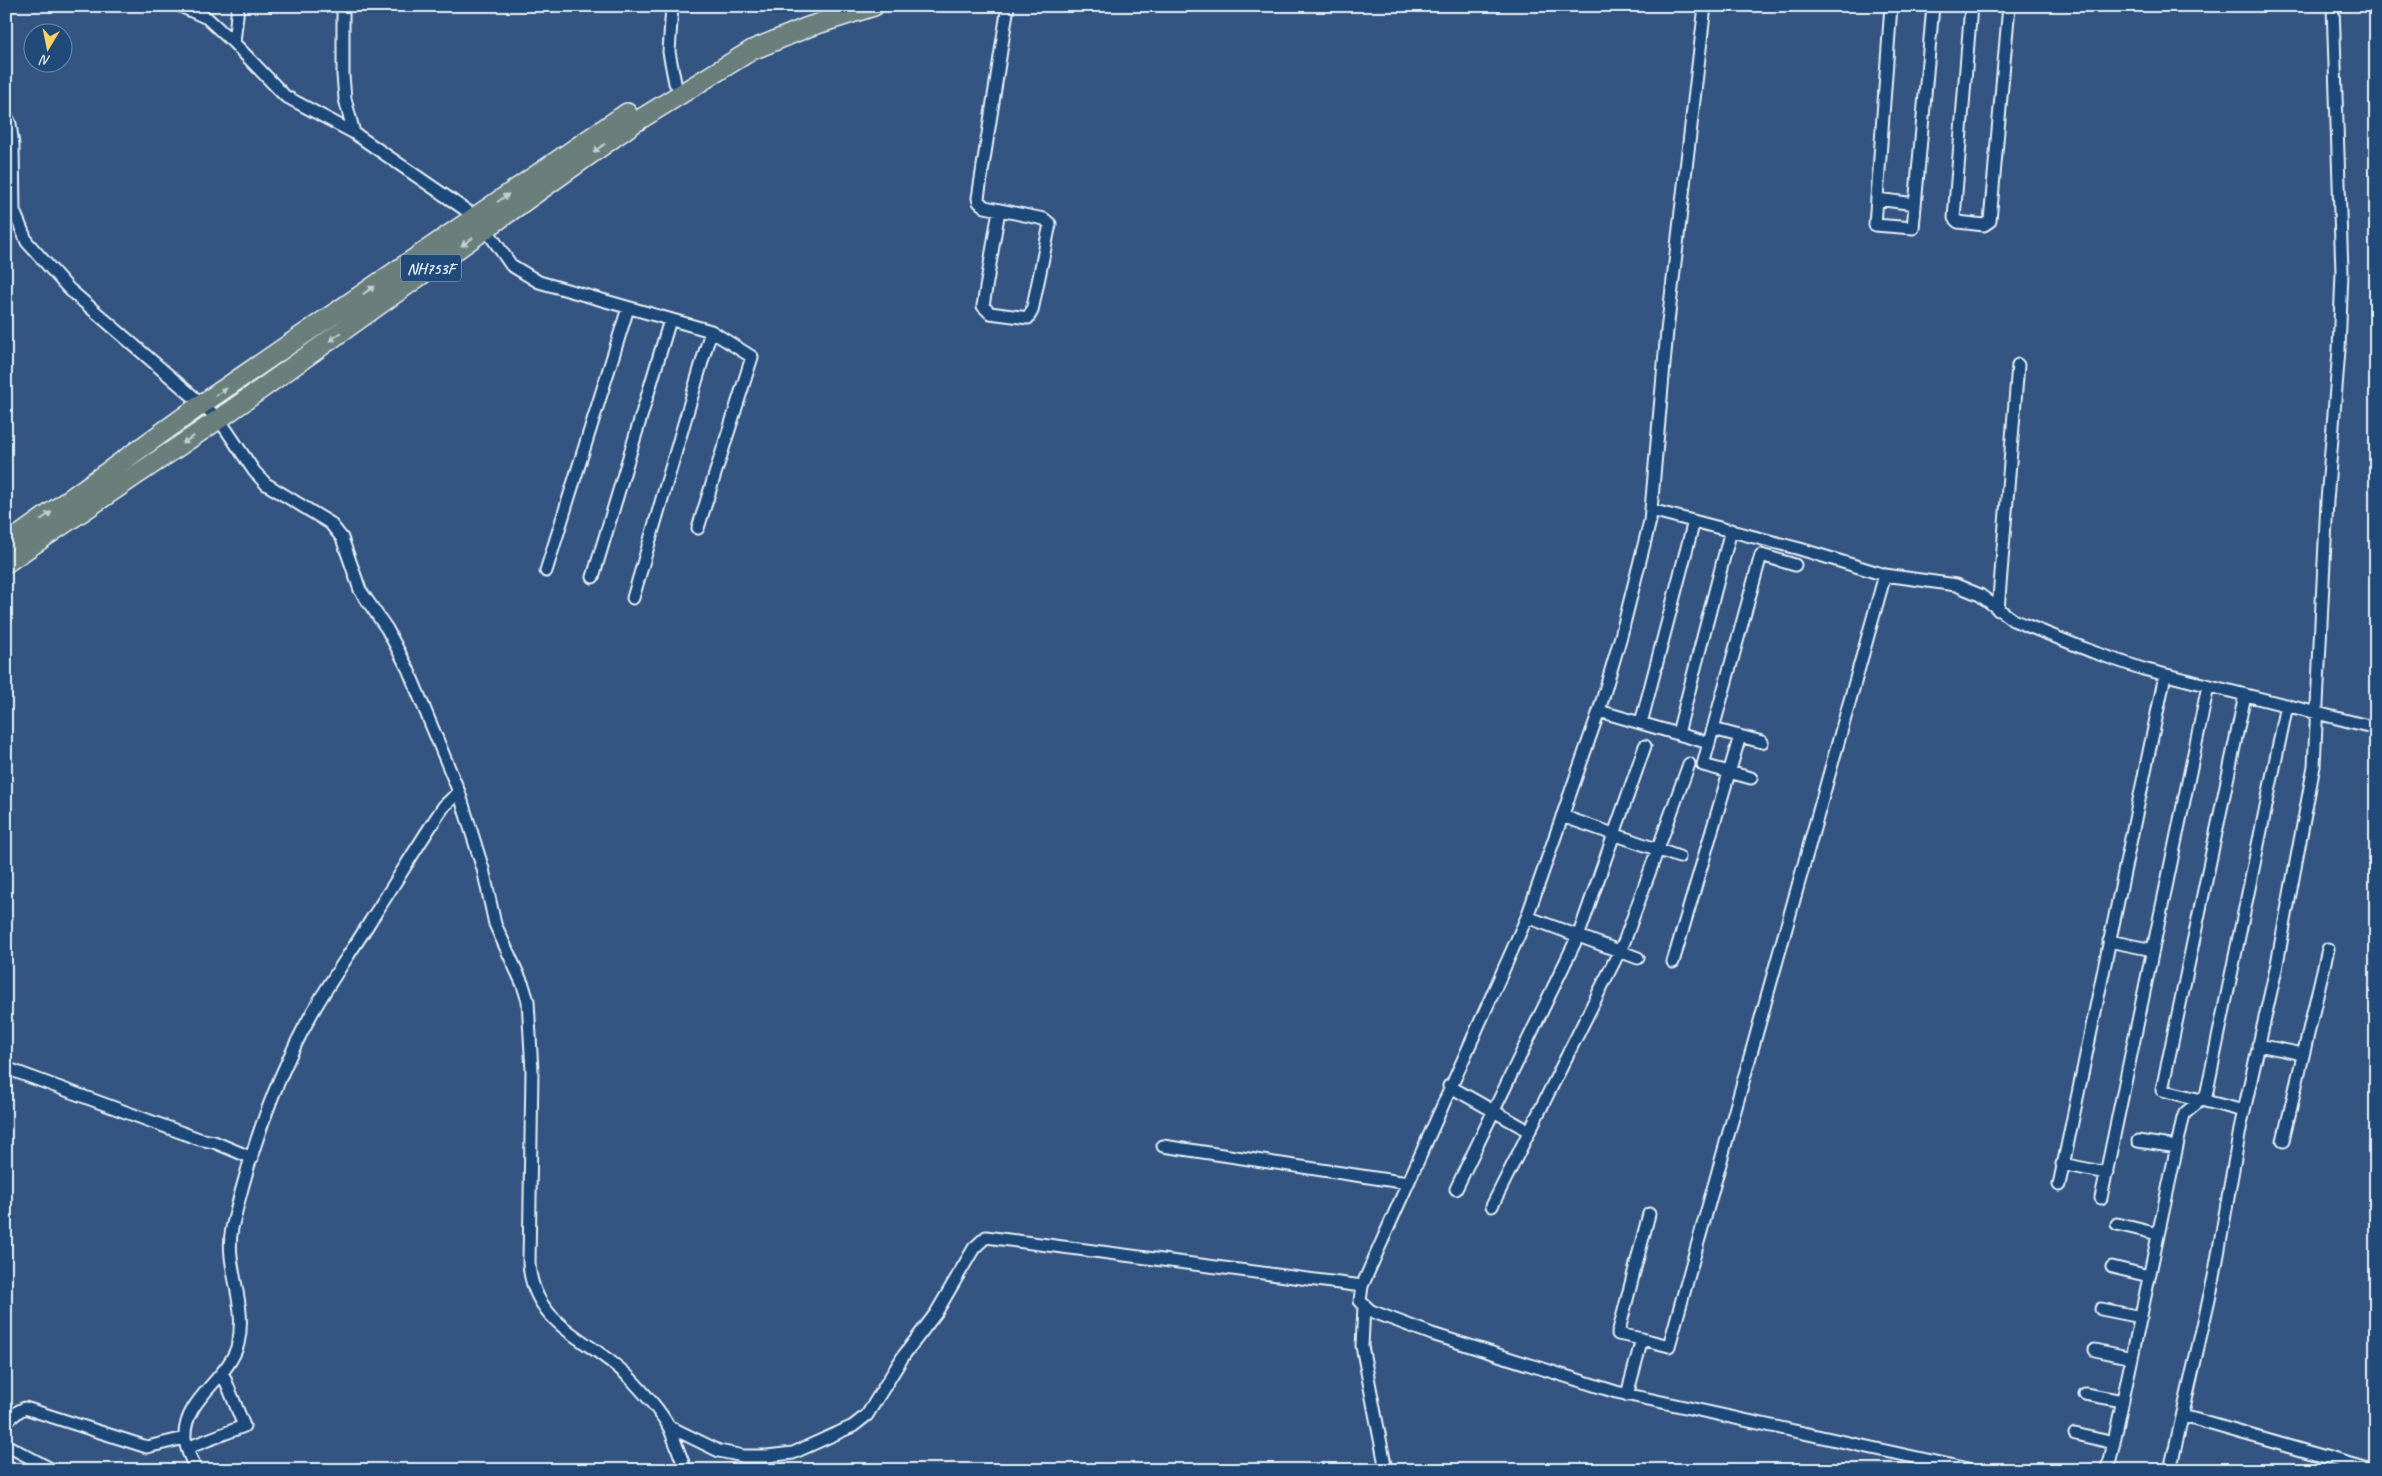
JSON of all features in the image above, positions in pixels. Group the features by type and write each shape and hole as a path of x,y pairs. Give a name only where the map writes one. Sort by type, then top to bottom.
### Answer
{"highway":[{"name":"NH753F","path":"6,563 219,419 620,117 746,39 831,6"},
{"name":"NH753F","path":"6,545 202,404 634,123 752,50 808,27 874,6"}],"street":[{"path":"180,6 207,18 285,96 354,133 481,223 502,255 520,272 539,282 711,331 752,357 698,528"},
{"path":"234,43 238,6"},
{"path":"343,6 345,99 354,133"},
{"path":"672,6 669,52 675,83"},
{"path":"999,210 983,306 990,312 1028,318 1032,311 1050,224 1044,219 982,205 978,198 1008,6"},
{"path":"1705,6 1668,321 1651,510 1623,627 1599,711 1527,917 1449,1086 1362,1286 1360,1301 1364,1306 1432,1334 1627,1395 1973,1470"},
{"path":"1891,6 1875,224 1913,228 1933,6"},
{"path":"1971,6 1954,218 1958,222 1984,225 1990,221 2008,6"},
{"path":"2170,1470 2214,1277 2244,1112 2276,970 2314,766 2327,501 2339,350 2342,272 2333,6"},
{"path":"6,114 10,124 13,145 14,212 27,242 69,289 219,419 254,471 266,484 330,523 342,538 360,590 387,629 408,669 459,792 483,869 495,924 524,986 528,1001 532,1071 530,1280 536,1296 545,1310 572,1334 629,1377 668,1426 686,1470"},
{"path":"1877,199 1915,204"},
{"path":"546,571 628,308"},
{"path":"593,577 670,320"},
{"path":"633,598 711,331"},
{"path":"1998,610 2018,365"},
{"path":"1651,510 1800,549 1885,576 1956,585 1980,595 2013,620 2093,652 2165,675 2376,728"},
{"path":"1641,723 1694,521"},
{"path":"1678,733 1731,530"},
{"path":"1751,778 1703,765 1762,555 1795,565"},
{"path":"1649,1214 1618,1334 1669,1346 1885,576"},
{"path":"2059,1185 2165,675"},
{"path":"2102,1198 2208,686"},
{"path":"2244,1112 2162,1090 2245,695"},
{"path":"2108,1470 2185,1113 2206,1096 2287,705"},
{"path":"1599,711 1709,743"},
{"path":"1713,729 1762,742"},
{"path":"1673,962 1740,736"},
{"path":"1456,1188 1578,936 1645,746"},
{"path":"1492,1206 1619,951 1689,764"},
{"path":"193,1468 186,1443 192,1411 223,1374 234,1355 240,1330 240,1308 231,1244 232,1230 252,1158 286,1063 312,1012 449,799 459,792"},
{"path":"1562,816 1679,857"},
{"path":"1527,917 1638,958"},
{"path":"2109,941 2153,950"},
{"path":"2283,1141 2328,949"},
{"path":"2258,1045 2303,1054"},
{"path":"6,1068 199,1139 214,1142 252,1158"},
{"path":"1449,1086 1530,1131"},
{"path":"2138,1141 2177,1147"},
{"path":"1163,1146 1408,1183"},
{"path":"2062,1164 2107,1173"},
{"path":"2117,1224 2158,1234"},
{"path":"668,1426 719,1451 743,1456 793,1453 853,1426 867,1414 904,1355 936,1313 974,1248 986,1237 1362,1286"},
{"path":"2112,1267 2149,1276"},
{"path":"1364,1306 1362,1346 1386,1470"},
{"path":"2101,1309 2140,1317"},
{"path":"1627,1395 1642,1339"},
{"path":"2094,1350 2132,1358"},
{"path":"6,1422 25,1408 147,1447 186,1443 244,1426 223,1374"},
{"path":"2084,1394 2123,1401"},
{"path":"2183,1416 2371,1470"},
{"path":"2075,1434 2114,1443"},
{"path":"6,1445 53,1470"}]}
